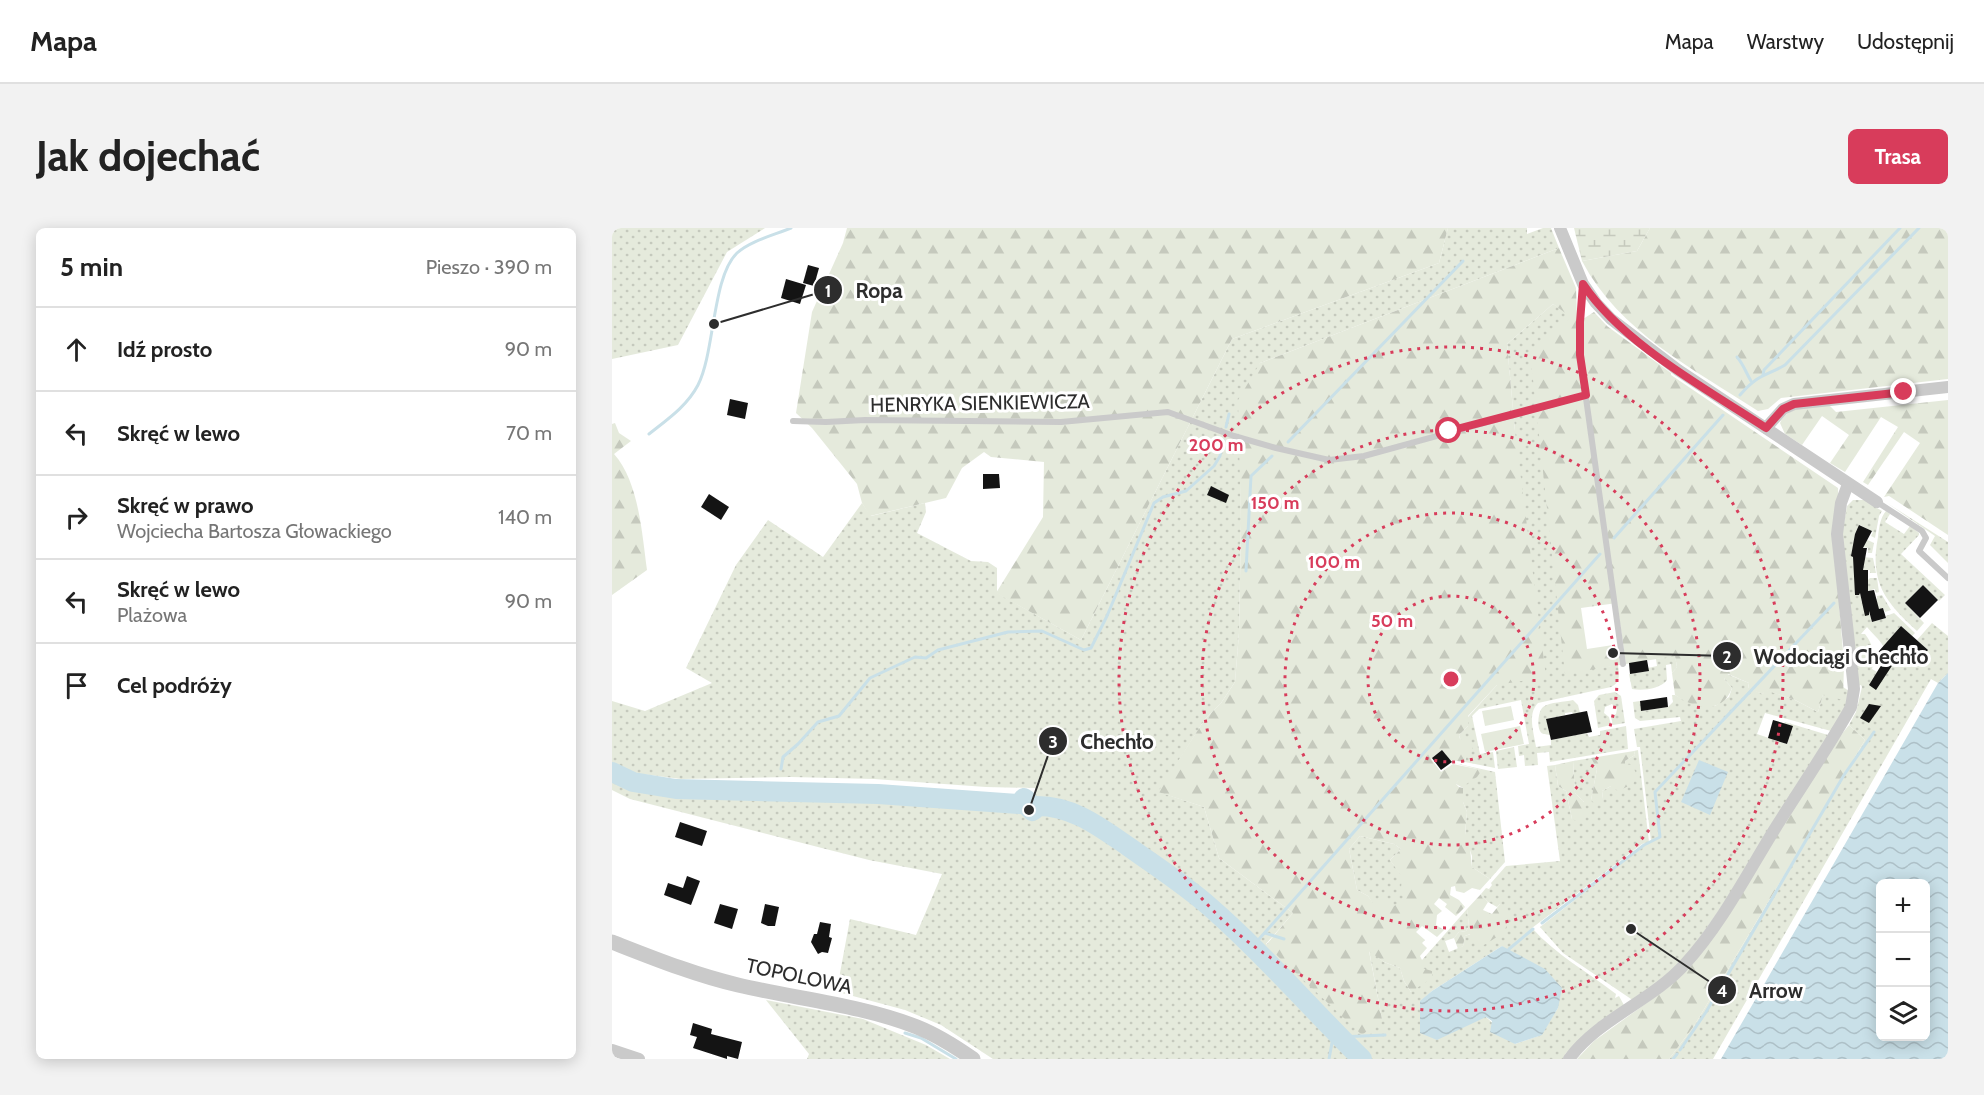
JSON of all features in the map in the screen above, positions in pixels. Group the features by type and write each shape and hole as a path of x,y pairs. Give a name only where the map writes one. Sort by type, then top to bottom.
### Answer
{"street":[{"path":"1560,228 1583,284 1611,319 1633,337 1877,502"},
{"path":"1766,428 1783,409 1794,404 1948,387"},
{"path":"1569,1059 1593,1035 1629,1010 1684,965 1730,902 1851,707 1854,689 1838,534 1841,503 1848,484"},
{"name":"TOPOLOWA","path":"612,942 735,985 839,1006 902,1022 934,1035 974,1059"},
{"path":"612,1050 639,1059"}],"lane":[{"path":"1583,284 1580,355 1623,664"},
{"name":"HENRYKA SIENKIEWICZA","path":"793,421 1061,422 1168,412 1234,436 1329,460 1364,456 1586,395"},
{"path":"1877,502 1922,531 1926,538 1919,551 1948,578"}],"green space":[{"path":"612,228 765,228 727,252 678,345 612,359"},
{"path":"847,228 1448,228 1439,263 1232,339 1081,640 996,593 1043,517 1044,462 991,457 984,452 962,468 946,498 870,516 862,503 857,484 812,428 796,413 812,312 843,243"},
{"path":"1448,228 1527,228 1527,234 1543,228 1551,228 1559,248 1260,363 1240,445 1239,633 1235,682 1221,703 1205,719 1159,792 1204,807 1219,858 1293,913 1266,944 1382,1019 1369,950 1384,962 1400,968 1411,992 1422,968 1422,960 1467,909 1469,926 1466,931 1459,932 1454,938 1445,941 1449,952 1463,946 1465,936 1504,922 1500,904 1497,907 1481,894 1486,888 1489,889 1491,883 1506,866 1560,861 1547,766 1555,765 1558,786 1566,791 1572,819 1584,802 1575,793 1573,761 1591,758 1597,769 1591,800 1603,799 1602,791 1611,786 1625,761 1635,755 1634,751 1638,750 1649,842 1642,844 1532,928 1562,955 1616,994 1615,998 1619,996 1625,1007 1566,1053 1563,1059 1367,1059 1205,898 1183,879 1078,810 1035,801 1035,788 874,779 791,777 681,779 626,772 612,762 612,701 645,711 712,683 686,668 736,565 768,520 823,557 862,503 871,516 925,503 926,512 917,533 971,561 988,562 997,568 997,593 1081,640 1232,339 1439,263","holes":["1502,946 1558,1008 1541,1035 1515,1044 1486,1017 1420,1002 1432,991"]},
{"path":"1574,228 1650,228 1637,251 1582,261"},
{"path":"1650,228 1948,228 1948,379 1781,398 1768,409 1758,411 1684,364 1637,329 1598,286 1582,261 1637,251"},
{"path":"1559,248 1576,288 1577,318 1583,319 1594,312 1607,326 1671,375 1838,488 1839,603 1844,664 1843,700 1823,695 1818,712 1795,700 1765,690 1763,694 1748,689 1749,683 1728,674 1724,679 1732,688 1722,703 1707,707 1682,700 1675,695 1672,673 1677,667 1675,656 1626,664 1617,603 1581,608 1587,649 1613,645 1610,648 1611,658 1619,657 1620,665 1565,674 1530,352 1571,317 1553,304 1507,344 1515,431 1546,677 1497,685 1468,716 1468,726 1459,735 1460,739 1471,741 1473,749 1465,762 1450,760 1442,750 1431,759 1441,772 1453,764 1482,770 1477,777 1465,785 1459,780 1456,784 1463,788 1463,802 1467,812 1465,834 1469,840 1472,867 1490,879 1480,890 1472,888 1464,893 1456,891 1455,886 1451,887 1450,895 1465,907 1456,916 1445,907 1447,904 1439,898 1434,904 1442,911 1437,915 1436,925 1444,930 1437,937 1422,926 1416,932 1425,940 1422,943 1427,948 1420,956 1423,962 1422,968 1432,971 1432,978 1411,992 1400,968 1384,962 1369,951 1382,1019 1362,1035 1266,945 1293,913 1219,858 1204,807 1158,792 1205,719 1221,703 1235,682 1239,633 1241,523 1238,400 1260,363","holes":["1360,836 1394,844 1401,849 1390,860 1402,877 1401,888 1407,897 1394,906 1383,899 1373,903 1368,896 1357,890 1349,849"]},
{"path":"1553,304 1572,316 1565,673 1618,665 1619,675 1616,683 1611,687 1538,703 1532,718 1533,730 1536,747 1551,745 1551,740 1587,733 1589,737 1600,735 1600,731 1626,726 1628,749 1550,762 1549,752 1537,753 1538,765 1525,766 1524,755 1519,756 1518,746 1529,744 1521,700 1479,709 1472,716 1480,754 1493,752 1495,768 1465,762 1466,757 1459,735 1468,726 1468,717 1497,685 1515,431 1507,344"},
{"path":"1948,400 1948,535 1889,496 1884,497 1920,443 1904,432 1868,485 1863,482 1898,427 1881,417 1845,472 1830,463 1849,435 1822,416 1802,445 1785,434 1780,423 1789,413 1808,407 1829,405 1836,412"},
{"path":"615,423 619,433 631,441 614,454 629,479 634,494 647,570 612,595 612,424"},
{"path":"1853,500 1864,500 1882,511 1875,538 1871,536 1873,532 1860,525 1855,534 1874,543 1872,553 1868,553 1868,548 1853,546 1852,556 1873,558 1876,573 1870,573 1870,570 1854,570 1868,580 1877,578 1879,592 1876,593 1875,589 1860,593 1862,603 1877,599 1877,596 1882,595 1891,610 1885,612 1883,608 1869,612 1872,622 1894,613 1915,633 1912,636 1901,626 1888,641 1915,664 1928,650 1917,640 1932,623 1948,636 1948,673 1938,683 1931,679 1713,1059 1669,1059 1694,1026 1865,740 1849,725 1856,712 1862,687 1858,686 1842,534 1847,506","holes":["1867,627 1882,644 1885,652 1885,658 1877,672 1872,669 1874,655 1870,642 1865,634 1861,634"]},
{"path":"1887,503 1948,542 1948,563 1930,545 1935,536"},
{"path":"1886,511 1890,514 1885,522 1904,534 1910,526 1919,533 1901,554 1945,595 1939,601 1923,585 1905,603 1924,623 1917,631 1889,601 1878,579 1876,553 1880,523"},
{"path":"1675,655 1677,667 1672,673 1671,664 1666,665 1667,680 1664,683 1651,689 1632,689 1629,674 1648,671 1648,668 1657,666 1656,659"},
{"path":"1727,674 1749,683 1748,688 1763,694 1764,689 1795,700 1818,712 1823,695 1843,693 1843,687 1849,691 1846,705 1831,731 1765,713 1757,734 1787,744 1792,726 1784,724 1785,722 1828,735 1726,900 1694,946 1680,964 1634,1001 1563,953 1540,927 1651,841 1640,747 1637,747 1634,729 1681,721 1680,717 1640,721 1635,718 1633,702 1640,701 1642,711 1668,707 1673,702 1672,695 1675,695 1682,699 1715,706 1729,697 1732,688 1724,679"},
{"path":"1615,692 1621,696 1625,723 1613,725 1611,717 1616,714 1617,709 1612,704 1605,707 1604,713 1609,717 1611,725 1598,728 1594,701 1599,695"},
{"path":"1573,700 1578,705 1580,713 1565,713 1565,715 1547,719 1550,735 1543,734 1538,726 1538,719 1543,707"},
{"path":"1511,706 1514,720 1485,726 1482,711"},
{"path":"1849,725 1865,740 1694,1026 1669,1059 1577,1059 1594,1041 1670,986 1833,745"},
{"path":"1520,726 1524,744 1485,752 1481,734"},
{"path":"1514,747 1517,767 1498,769 1496,751"},
{"path":"1634,751 1635,755 1625,761 1625,764 1632,765 1637,775 1633,784 1618,791 1611,786 1602,791 1603,799 1597,806 1591,800 1597,769 1591,758"},
{"path":"1573,761 1575,793 1584,802 1586,810 1579,822 1572,819 1566,791 1558,786 1555,765"},
{"path":"1454,763 1495,772 1505,862 1490,879 1472,867 1472,856 1465,835 1467,812 1463,802 1463,788 1456,784 1459,779 1481,770"},
{"path":"612,778 639,789 680,794 865,798 1055,810 1075,816 1097,829 1185,892 1357,1059 993,1059 941,1025 905,1010 838,992 850,919 916,935 942,874 869,860 630,799 612,790"},
{"path":"1360,836 1394,844 1401,849 1390,860 1403,877 1408,897 1394,907 1373,904 1368,896 1357,890 1349,849"},
{"path":"1481,894 1488,902 1483,910 1492,914 1500,904 1507,908 1509,918 1504,922 1507,927 1505,932 1479,948 1470,934 1465,936 1463,946 1458,949 1454,938 1459,932 1466,931 1469,926 1467,909"},
{"path":"766,1000 863,1019 926,1045 950,1059 807,1059 809,1054"}],"water":[{"path":"1948,673 1948,1059 1721,1059 1938,683"},
{"path":"1699,760 1728,772 1710,815 1681,802"},
{"path":"1502,946 1545,969 1562,988 1558,1008 1542,1035 1515,1044 1490,1032 1492,1021 1486,1017 1437,1040 1420,1033 1420,1001"}],"building":[{"path":"808,265 819,268 814,286 803,283"},
{"path":"786,279 806,285 800,304 781,298"},
{"path":"730,399 748,403 745,419 727,415"},
{"path":"983,474 999,474 1000,488 983,489"},
{"path":"1211,486 1229,495 1226,503 1207,495"},
{"path":"709,494 729,507 721,520 701,507"},
{"path":"1859,525 1872,531 1863,548 1867,548 1863,570 1868,570 1868,591 1874,590 1879,609 1883,608 1886,618 1872,622 1869,611 1869,615 1865,616 1860,593 1855,595 1853,557 1851,556"},
{"path":"1923,585 1938,600 1920,618 1905,603"},
{"path":"1901,626 1928,650 1916,664 1901,652 1876,690 1869,685 1882,664 1875,659 1879,651"},
{"path":"1647,660 1649,671 1630,674 1629,663"},
{"path":"1667,697 1668,707 1641,711 1640,701"},
{"path":"1869,704 1881,706 1869,723 1860,718"},
{"path":"1587,711 1592,732 1551,740 1546,719"},
{"path":"1773,720 1793,726 1787,744 1768,738"},
{"path":"1442,750 1452,762 1441,770 1432,758"},
{"path":"680,822 707,831 702,846 675,837"},
{"path":"687,876 700,881 691,905 664,895 668,883 683,888"},
{"path":"720,904 738,909 732,929 714,923"},
{"path":"765,904 779,907 775,926 761,923"},
{"path":"820,922 831,924 829,937 832,938 828,953 818,954 811,942 814,934 817,934"},
{"path":"693,1023 712,1029 711,1034 742,1042 738,1059 727,1056 727,1059 693,1048 697,1037 690,1035"}],"waterway":[{"path":"649,434 683,406 698,385 708,354 718,297 729,264 737,253 749,245 791,228"},
{"path":"1763,375 1764,370 1900,228"},
{"path":"1740,395 1757,379 1785,365 1919,228"},
{"path":"1288,442 1463,261"},
{"path":"1737,357 1751,381"},
{"path":"1226,427 1229,414"},
{"path":"1614,538 1723,415"},
{"path":"781,769 783,757 818,722 839,716 870,678 915,657 926,658 938,650 1008,632 1042,631 1084,650 1091,648 1107,616 1154,503 1163,497 1186,491 1214,466 1220,456 1223,440"},
{"path":"1246,571 1251,476 1272,456"},
{"path":"1252,947 1600,554"},
{"path":"1542,923 1644,845 1660,837 1655,792 1834,603"},
{"path":"1680,1050 1706,1012 1844,775 1874,732"},
{"path":"612,772 633,782 676,789 878,794 1019,804 1024,798 1032,811 1035,806 1073,813 1118,839 1210,907 1362,1059"},
{"path":"754,791 757,785"},
{"path":"750,795 752,791"},
{"path":"1509,949 1533,929"},
{"path":"1265,933 1284,939"},
{"path":"1329,1059 1334,1032"},
{"path":"905,1033 921,1038 956,1059"},
{"path":"1339,1037 1385,1035"},
{"path":"1673,1059 1677,1054"}],"place":[{"name":"Ropa","path":"714,324"},
{"name":"Wodociągi Chechło","path":"1613,653"},
{"name":"Chechło","path":"1029,810"},
{"name":"Arrow","path":"1631,929"}],"route":[{"path":"1449,431 1586,395 1580,355 1583,284 1611,319 1633,337 1678,370 1766,428 1783,409 1794,404 1904,392"}]}
